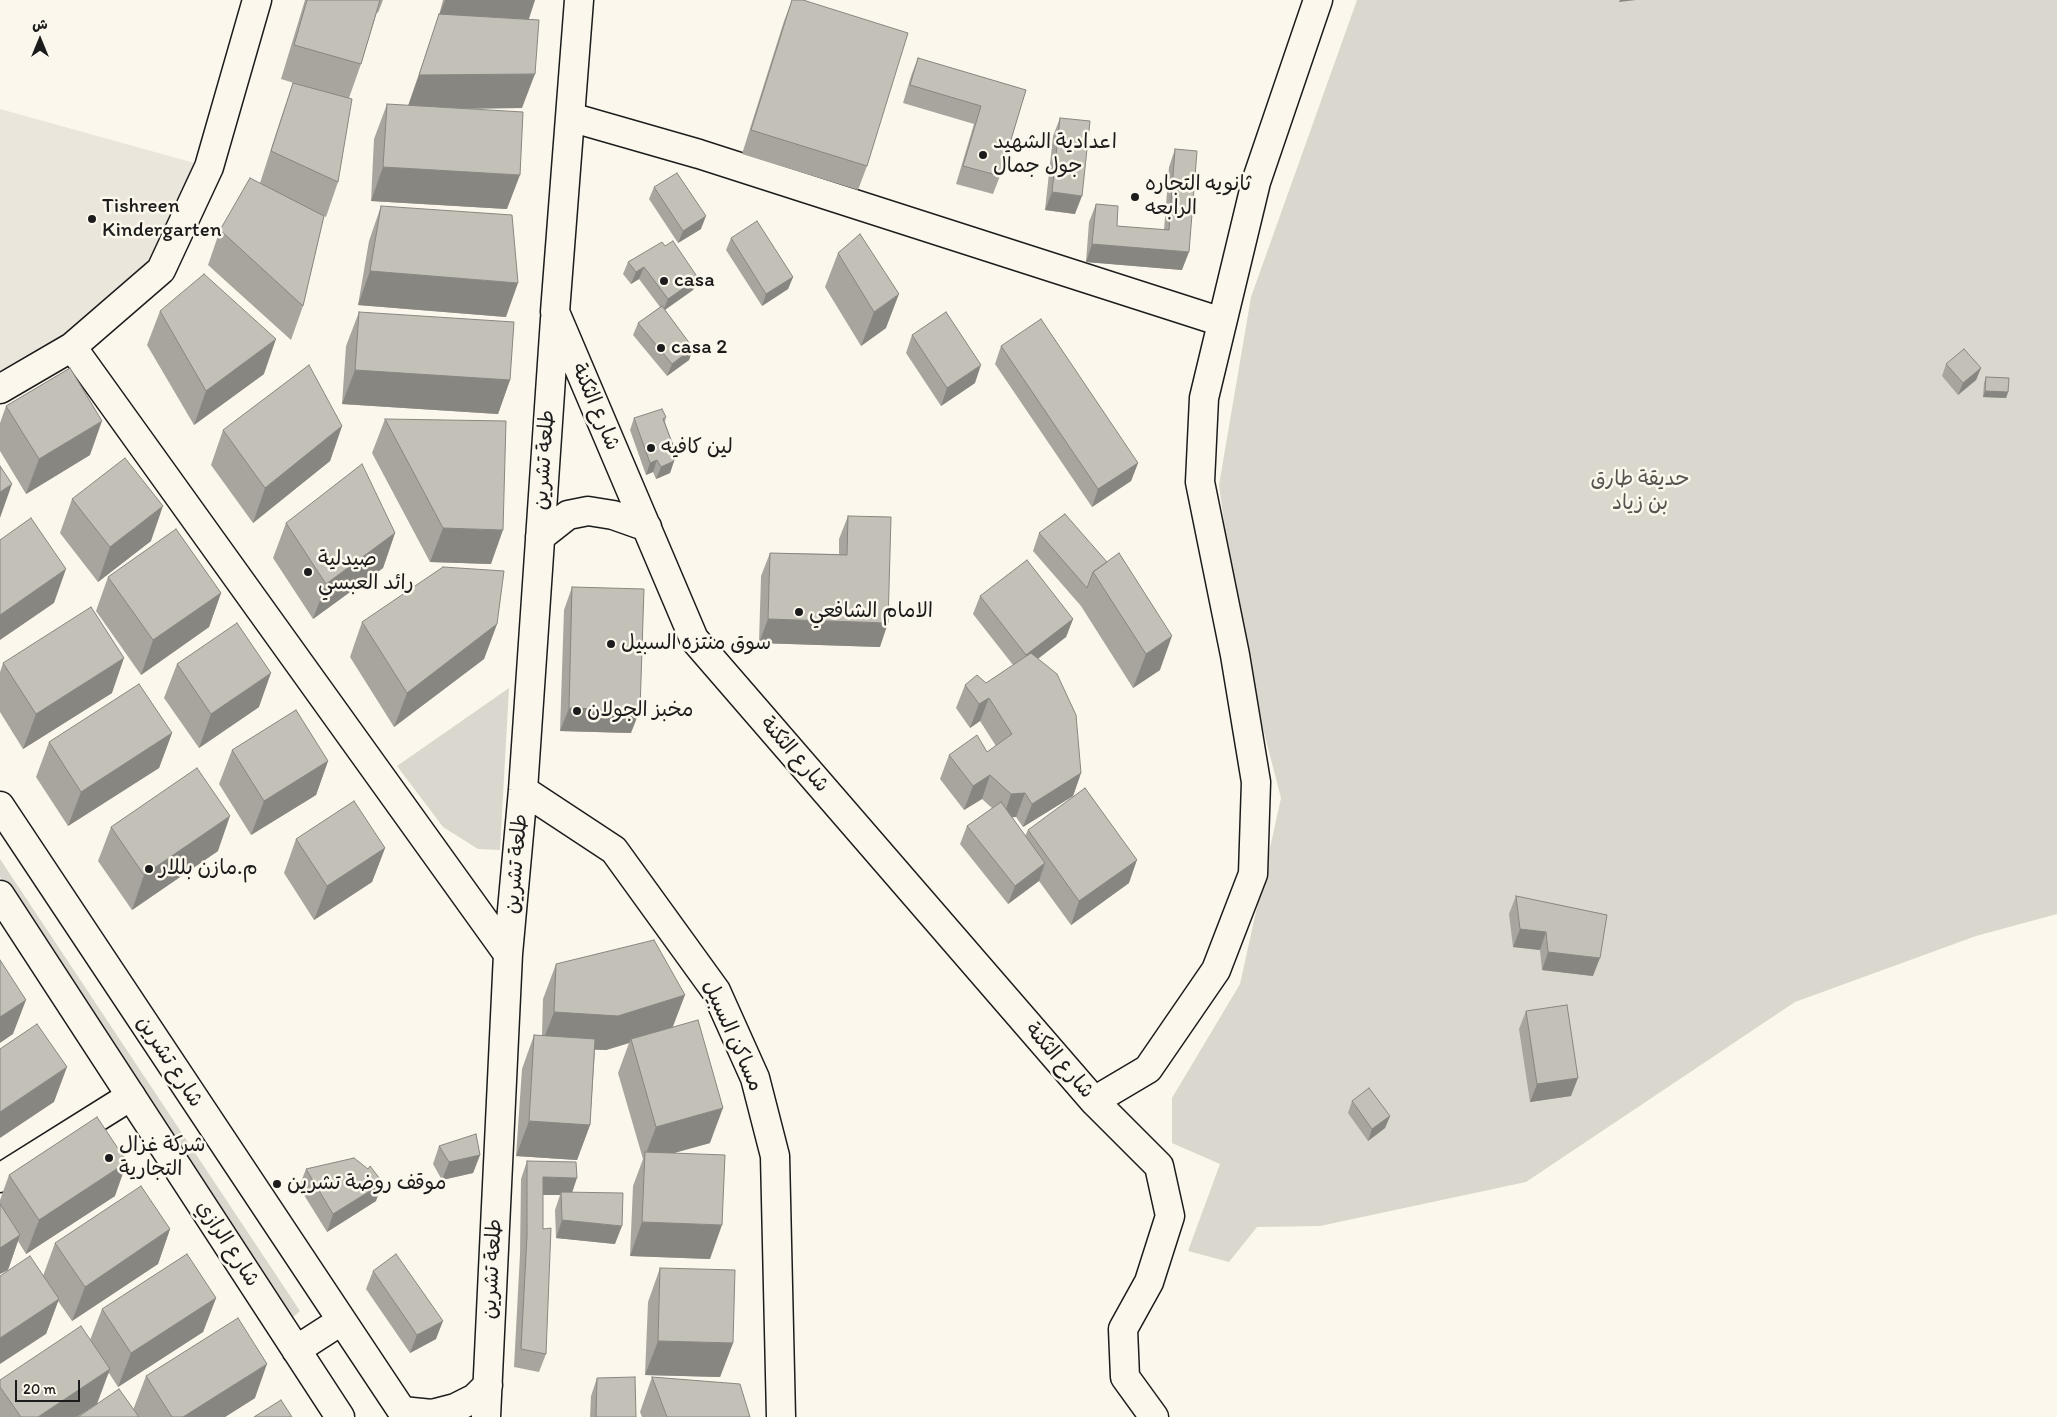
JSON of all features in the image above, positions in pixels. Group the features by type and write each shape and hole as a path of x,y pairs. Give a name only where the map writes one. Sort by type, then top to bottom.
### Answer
{"street":[{"path":"0,389 72,347 161,270 208,167 257,0"},
{"name":"شارع الثكنة","path":"579,0 555,312 694,639 1094,1101 1159,1166 1170,1216 1149,1282 1123,1329 1126,1377 1154,1417"},
{"path":"1094,1101 1148,1069 1216,970 1253,874 1256,782 1235,655 1200,482 1204,398 1256,182 1318,0"},
{"path":"570,117 699,154 1222,322"},
{"name":"طلعة تشرين","path":"486,1417 508,954 523,790 555,312"},
{"path":"72,347 508,954"},
{"path":"540,537 568,515 588,510 613,515 647,527"},
{"name":"مساكن السبيل","path":"523,790 614,850 716,991 755,1078 775,1156 781,1417"},
{"name":"شارع تشرين","path":"0,806 404,1414"},
{"name":"شارع الرازي","path":"0,895 340,1417"},
{"path":"0,1178 131,1096"},
{"path":"296,1350 341,1321"},
{"path":"404,1414 432,1414 455,1408 475,1398 488,1384"}],"shaded area":[{"name":"Tishreen Kindergarten","path":"0,109 209,167 161,270 0,389"}],"green space":[{"name":"حديقة طارق بن زياد","path":"1357,0 2057,0 2057,914 1976,936 1795,1002 1526,1182 1320,1226 1257,1227 1229,1262 1188,1251 1220,1164 1172,1143 1172,1098 1240,984 1281,798 1240,640 1219,485 1251,297"},
{"path":"509,688 500,850 478,849 443,827 397,766"},
{"path":"0,859 300,1311 292,1318 149,1106 0,877"}],"building":[{"path":"307,0 380,0 361,64 294,45"},
{"path":"792,0 803,0 908,33 867,166 751,130"},
{"path":"439,14 539,20 535,74 419,75"},
{"path":"918,58 1026,90 1000,176 963,166 981,106 910,85"},
{"path":"293,83 352,99 338,182 271,151"},
{"path":"387,104 523,112 520,175 383,167"},
{"path":"1060,118 1090,121 1082,196 1052,192"},
{"path":"1175,149 1197,151 1189,252 1092,244 1096,204 1118,206 1117,226 1169,230"},
{"path":"677,173 706,216 683,231 654,187"},
{"path":"250,178 324,216 303,306 220,230"},
{"path":"381,206 512,215 518,283 370,271"},
{"path":"757,221 793,277 766,294 731,238"},
{"path":"860,234 899,294 874,312 838,253"},
{"path":"673,241 698,278 668,299 644,267 636,272 628,262 662,242 665,246"},
{"path":"204,274 276,339 206,391 160,311"},
{"path":"662,306 693,348 672,364 638,323"},
{"path":"359,312 514,322 510,380 355,370"},
{"path":"946,312 981,365 947,388 912,335"},
{"path":"1041,319 1138,463 1098,489 1001,346"},
{"path":"1964,349 1981,368 1963,383 1946,364"},
{"path":"309,365 342,426 265,488 223,430"},
{"path":"70,368 102,421 39,459 6,406"},
{"path":"1986,377 2009,378 2008,392 1985,391"},
{"path":"662,409 666,417 663,419 676,453 673,455 674,461 661,467 657,460 650,463 634,418"},
{"path":"385,419 506,421 503,530 443,528"},
{"path":"125,458 163,506 110,547 72,499"},
{"path":"362,464 395,533 326,584 286,523"},
{"path":"0,466 12,484 0,492"},
{"path":"1065,514 1107,562 1093,572 1087,588 1039,533"},
{"path":"848,516 891,517 888,623 768,619 770,553 847,555"},
{"path":"31,518 66,569 0,615 0,540"},
{"path":"176,529 221,593 153,640 108,577"},
{"path":"1119,553 1172,636 1146,654 1093,572"},
{"path":"1027,560 1073,619 1026,655 980,596"},
{"path":"443,567 504,571 497,624 407,693 362,622"},
{"path":"572,587 644,589 640,710 569,708"},
{"path":"91,607 124,658 36,714 3,663"},
{"path":"237,623 271,673 211,714 177,664"},
{"path":"1031,653 1057,674 1076,715 1081,773 1032,804 1025,793 1011,794 990,775 973,786 949,755 977,735 987,752 1012,734 989,698 979,704 965,685 977,675 986,683"},
{"path":"139,684 172,733 81,792 49,742"},
{"path":"296,710 328,761 264,801 232,750"},
{"path":"197,768 230,816 144,875 111,827"},
{"path":"1085,788 1137,860 1079,901 1028,830"},
{"path":"354,801 385,848 327,886 296,839"},
{"path":"1001,802 1045,863 1015,886 967,826"},
{"path":"1516,896 1607,915 1600,958 1548,952 1546,932 1520,929"},
{"path":"654,940 685,995 618,1016 554,1012 556,964"},
{"path":"0,960 26,1000 0,1017"},
{"path":"1567,1005 1578,1078 1537,1084 1526,1011"},
{"path":"698,1020 723,1108 656,1127 631,1039"},
{"path":"37,1024 67,1067 0,1112 0,1049"},
{"path":"534,1035 595,1039 590,1125 529,1121"},
{"path":"1369,1088 1390,1116 1372,1129 1352,1101"},
{"path":"97,1117 127,1162 39,1220 9,1175"},
{"path":"476,1134 480,1155 449,1162 439,1146"},
{"path":"645,1152 725,1155 722,1225 642,1222"},
{"path":"354,1158 368,1169 370,1166 383,1183 333,1214 306,1169"},
{"path":"527,1161 576,1162 577,1178 543,1177 543,1229 551,1228 546,1354 521,1349 527,1236"},
{"path":"141,1186 170,1229 85,1287 55,1243"},
{"path":"561,1192 623,1193 622,1226 562,1220"},
{"path":"0,1204 20,1235 0,1248"},
{"path":"187,1254 216,1298 131,1353 102,1309"},
{"path":"396,1254 443,1321 417,1335 373,1271"},
{"path":"30,1256 59,1299 0,1338 0,1276"},
{"path":"660,1268 735,1270 733,1343 658,1341"},
{"path":"238,1318 267,1364 183,1417 172,1417 146,1376"},
{"path":"81,1326 110,1369 38,1417 21,1417 0,1387 0,1380"},
{"path":"635,1377 636,1417 596,1417 597,1378"},
{"path":"652,1377 740,1384 750,1417 667,1417"},
{"path":"119,1389 139,1417 78,1417"},
{"path":"281,1400 292,1417 254,1417"}],"place":[{"name":"اعدادية الشهيد جول جمال","path":"983,155"},
{"name":"ثانويه التجاره الرابعه","path":"1135,197"},
{"name":"Tishreen Kindergarten","path":"92,219"},
{"name":"casa","path":"664,281"},
{"name":"casa 2","path":"661,348"},
{"name":"لين كافيه","path":"651,448"},
{"name":"صيدلية رائد العبسي","path":"308,572"},
{"name":"الامام الشافعي","path":"799,612"},
{"name":"سوق منتزه السبيل","path":"611,644"},
{"name":"مخبز الجولان","path":"577,711"},
{"name":"م.مازن بللار","path":"149,869"},
{"name":"شركة غزال التجارية","path":"109,1158"},
{"name":"موقف روضة تشرين","path":"277,1184"}]}
